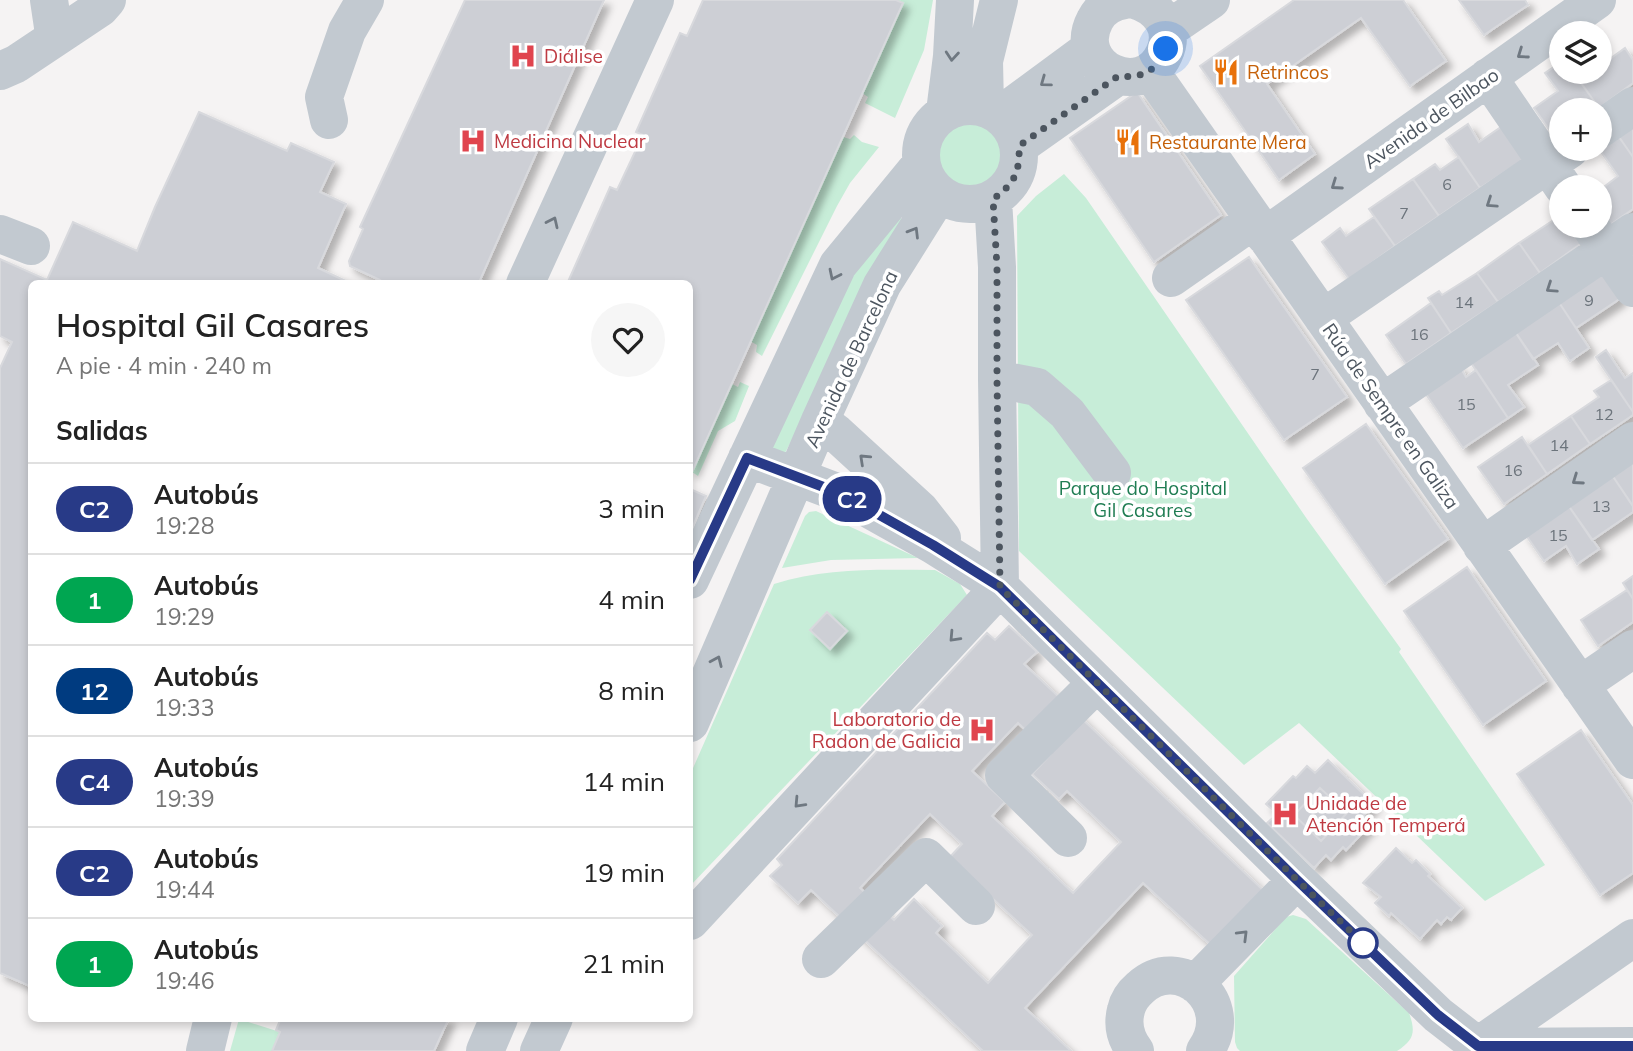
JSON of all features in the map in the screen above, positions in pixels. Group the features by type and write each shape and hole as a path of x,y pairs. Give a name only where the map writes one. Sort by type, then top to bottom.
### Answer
{"street":[{"path":"8,68 100,8 107,0"},
{"path":"328,120 324,97 347,31 365,0"},
{"path":"527,280 655,0"},
{"path":"946,112 955,0"},
{"path":"999,0 984,61 1001,123 1020,162 1015,177 1006,190 980,204 965,204 951,201 930,179 921,149 925,134 934,122 946,112 971,106 1001,123 1157,65 1166,49 1145,7"},
{"path":"1134,74 1101,65 1094,57 1090,35 1099,12 1109,5 1145,7 1211,0"},
{"name":"Avenida de Bilbao","path":"1171,278 1259,228 1488,77 1597,0"},
{"path":"8,68 59,9"},
{"path":"1001,123 1091,48"},
{"name":"Rúa de Sempre en Galiza","path":"1134,74 1259,228 1633,760"},
{"path":"1322,318 1560,167 1488,77"},
{"path":"1612,121 1633,106"},
{"path":"693,574 838,265 930,179"},
{"name":"Avenida de Barcelona","path":"693,716 820,421 930,179"},
{"path":"693,918 1000,587 997,267 993,199"},
{"path":"1382,403 1607,238"},
{"path":"1611,238 1633,288"},
{"path":"997,379 1037,387 1068,413 1112,473"},
{"path":"820,421 920,510 961,562"},
{"path":"1482,546 1633,441"},
{"path":"747,458 842,494 1000,587 1438,1015 1462,1049"},
{"path":"1580,685 1633,649"},
{"path":"1068,838 1004,775 1097,682"},
{"path":"821,959 926,857 976,906"},
{"path":"1195,984 1297,880"},
{"path":"1462,1049 1633,938"},
{"path":"1135,1051 1129,1044 1125,1031 1127,1005 1134,993 1144,984 1169,976 1183,978 1195,984 1205,992 1212,1004 1215,1030 1205,1051"},
{"path":"205,1051 211,1022"},
{"path":"485,1051 497,1022"},
{"path":"539,1051 552,1022"},
{"path":"1462,1049 1623,1048"}],"green space":[{"path":"896,0 933,0 924,50 895,118 865,103 868,97 862,93 903,3"},
{"path":"971,120 984,123 995,130 1002,141 1005,154 1002,167 995,178 984,185 971,188 958,185 947,178 940,167 937,154 940,141 947,130 958,123"},
{"path":"854,135 862,142 879,147 850,183 837,206 762,356 756,352 757,345 750,341 843,137 850,139"},
{"name":"Parque do Hospital Gil Casares","path":"1064,174 1086,198 1307,519 1401,649 1399,652 1545,865 1485,901 1299,723 1244,765 1019,551 1017,216 1036,196"},
{"path":"893,214 904,220 784,455 772,449 829,305"},
{"path":"740,382 749,386 735,421 718,431 698,476 693,470 732,384 738,387"},
{"path":"816,511 918,558 831,560 782,568 805,516"},
{"path":"935,570 960,584 967,595 693,883 693,768 774,584 834,572"},
{"path":"1293,915 1306,919 1409,1013 1413,1030 1403,1047 1397,1051 1240,1051 1237,1048 1234,976 1286,917"},
{"path":"238,1022 248,1022 280,1032 272,1051 230,1051"}],"building":[{"path":"465,0 604,0 480,280 380,280 350,266 349,261 363,229 360,227"},
{"path":"703,0 896,0 903,3 693,470 693,280 569,280 610,187 617,190 643,135 636,132 680,33 687,36"},
{"path":"1294,0 1403,0 1446,61 1410,86 1361,18 1267,84 1315,154 1279,180 1200,66"},
{"path":"1459,0 1525,0 1528,5 1484,35"},
{"path":"1625,48 1633,60 1633,83 1612,98 1592,98 1582,84 1612,84 1612,57"},
{"path":"1553,84 1582,84 1592,98 1549,98 1549,129 1534,108 1558,91"},
{"path":"1137,92 1221,215 1154,262 1070,138"},
{"path":"199,112 287,151 291,143 334,162 320,192 346,204 318,268 344,280 47,280 73,222 137,251"},
{"path":"1468,124 1479,142 1504,125 1526,158 1480,188 1446,139"},
{"path":"1633,124 1633,157 1617,134"},
{"path":"1617,134 1633,157 1633,209 1612,224 1612,181 1618,176 1607,161 1612,161 1612,138"},
{"path":"1459,157 1480,188 1439,216 1413,179 1435,164 1440,170"},
{"path":"1413,179 1439,216 1395,246 1369,209"},
{"path":"1374,217 1395,246 1349,279 1322,242 1340,228 1346,236"},
{"path":"1549,223 1549,238 1580,238 1583,242 1540,273 1519,243"},
{"path":"1519,243 1540,273 1498,302 1477,273"},
{"path":"1249,257 1347,397 1284,440 1186,300"},
{"path":"0,259 47,280 28,280 28,985 0,973 0,368 12,342 0,336"},
{"path":"1603,271 1621,298 1576,328 1558,301"},
{"path":"1477,273 1498,302 1451,333 1428,298 1439,291 1442,295"},
{"path":"1558,301 1589,348 1570,361 1558,343 1533,359 1514,330"},
{"path":"1431,303 1451,333 1406,364 1386,335"},
{"path":"1514,330 1538,365 1508,385 1524,407 1508,418 1469,360"},
{"path":"1606,350 1625,378 1633,373 1633,412 1596,357"},
{"path":"1459,365 1466,377 1476,370 1508,418 1463,448 1423,390"},
{"path":"1611,380 1633,415 1590,444 1571,416 1599,397 1594,391"},
{"path":"1571,416 1590,444 1547,474 1528,445"},
{"path":"1366,424 1448,539 1385,584 1303,468"},
{"path":"1522,437 1547,474 1504,504 1478,467"},
{"path":"1633,457 1633,504 1632,505 1610,472"},
{"path":"1610,472 1633,506 1633,512 1592,540 1566,502"},
{"path":"693,490 706,496 693,526"},
{"path":"1566,502 1599,549 1577,564 1566,546 1544,561 1523,531"},
{"path":"1467,567 1546,681 1483,725 1404,611"},
{"path":"1633,576 1633,599 1623,583"},
{"path":"1627,590 1633,599 1633,622 1598,646 1581,620"},
{"path":"827,612 847,631 830,649 810,630"},
{"path":"1009,626 1037,652 1024,664 1264,891 1212,946 1143,883 1025,1008 1071,1051 983,1051 811,890 798,903 770,876 782,865 777,859 987,633 995,640","holes":["1018,723 1051,754 1032,774 1059,799 1067,791 1121,842 1073,893 992,816 1005,802 972,771","930,814 962,844 949,858 1032,935 988,983 936,933 942,926 914,899 894,920 860,888"]},
{"path":"1581,730 1633,805 1633,873 1600,895 1517,774"},
{"name":"Unidade de Atención Temperá","path":"1328,760 1374,804 1363,816 1371,824 1346,850 1343,847 1331,860 1326,855 1314,868 1267,823 1277,814 1266,804 1293,776 1296,778 1307,766 1315,773","holes":["1320,788 1347,813 1321,841 1294,815"]},
{"path":"1320,788 1347,813 1321,841 1294,815"},
{"path":"1396,848 1412,863 1416,860 1430,874 1428,876 1462,908 1451,920 1447,917 1441,924 1437,920 1420,939 1391,913 1389,916 1375,903 1381,897 1363,883"},
{"path":"279,1022 447,1022 434,1051 272,1051 280,1032 276,1030"}],"bus line":[{"name":"C2","path":"693,573 747,458 842,494 933,545 1000,587 1297,880 1438,1015 1478,1046 1633,1046"}],"place":[{"name":"Diálise","path":"523,56"},
{"name":"Retrincos","path":"1226,72"},
{"name":"Medicina Nuclear","path":"473,141"},
{"name":"Restaurante Mera","path":"1128,142"},
{"name":"Laboratorio de Radon de Galicia","path":"982,730"},
{"name":"Unidade de Atención Temperá","path":"1285,814"}],"route":[{"path":"1166,49 1163,58 1150,71 1140,76 1118,76 1019,146 1020,162 1015,177 1006,190 993,199 997,267 1000,587 1363,943"}]}
